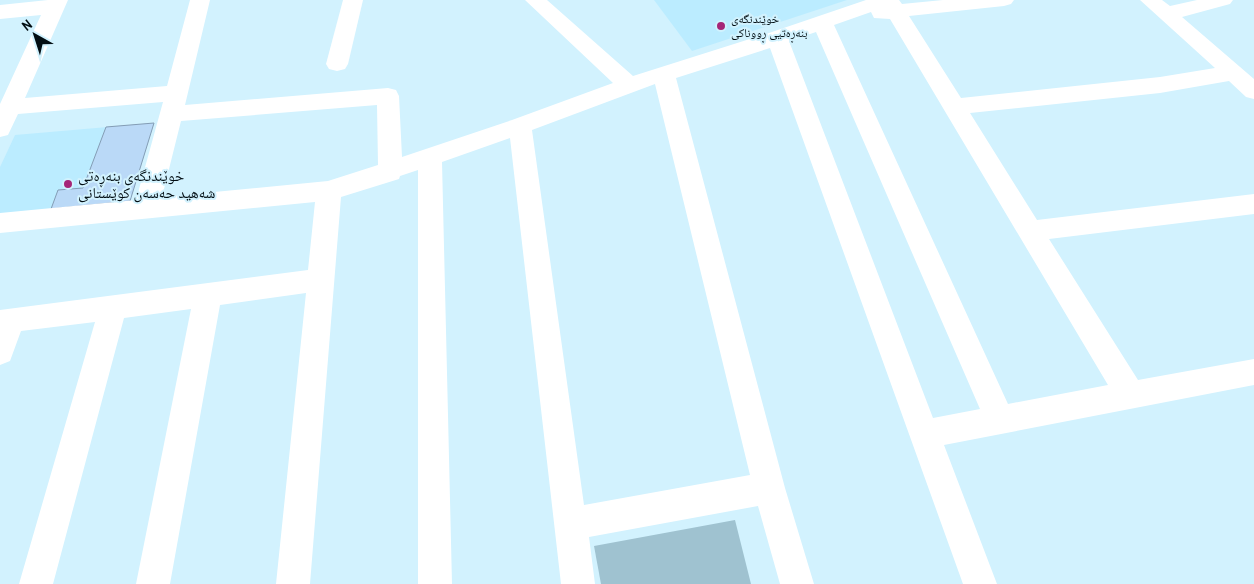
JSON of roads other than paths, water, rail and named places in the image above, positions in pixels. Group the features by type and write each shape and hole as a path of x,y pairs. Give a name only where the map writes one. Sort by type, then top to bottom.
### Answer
{"street":[{"path":"147,208 200,0"},
{"path":"337,64 352,0"},
{"path":"535,0 629,85"},
{"path":"0,223 329,191 430,158 629,85 777,38 829,19 890,4 1004,0"},
{"path":"1158,7 1223,0"},
{"path":"0,12 57,3"},
{"path":"0,129 57,3"},
{"path":"890,4 955,106 1131,396"},
{"path":"1158,7 1254,91"},
{"path":"829,19 1000,421"},
{"path":"777,38 926,434 980,584"},
{"path":"955,106 1160,85 1233,73"},
{"path":"664,74 768,488 796,584"},
{"path":"11,107 173,104 388,96 390,172"},
{"path":"520,126 578,584"},
{"path":"430,158 435,584"},
{"path":"293,584 329,191"},
{"path":"1031,231 1254,204"},
{"path":"0,352 6,321 321,280"},
{"path":"153,584 208,294"},
{"path":"36,584 113,307"},
{"path":"926,434 1254,372"},
{"path":"570,524 768,488"}],"place":[{"name":"خوێندنگەی بنەڕەتیی ڕووناکی","path":"721,26"},
{"name":"خوێندنگەی بنەڕەتی شەهید حەسەن کوێستانی","path":"68,184"}]}
